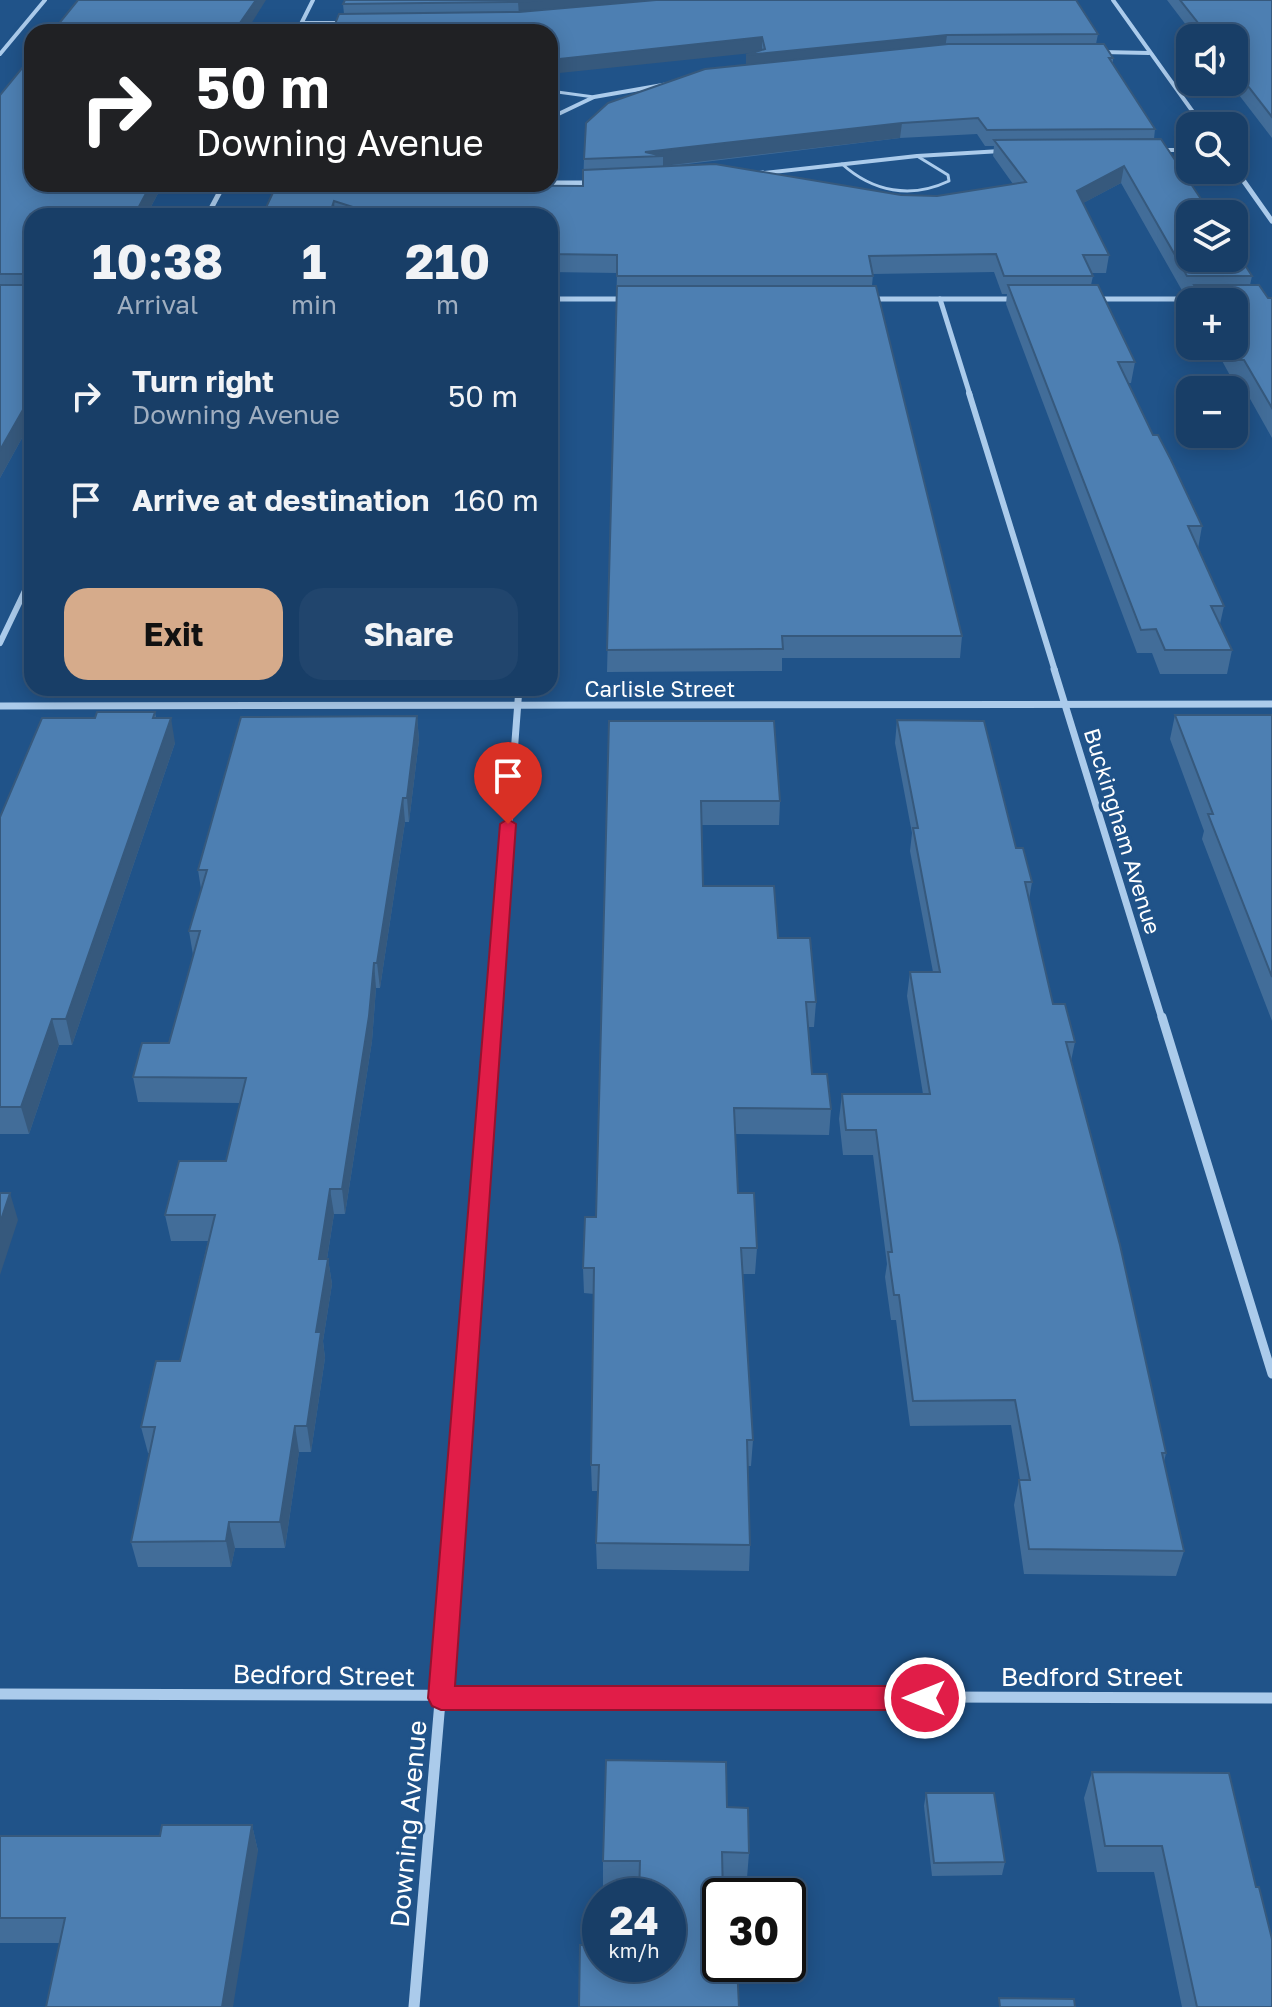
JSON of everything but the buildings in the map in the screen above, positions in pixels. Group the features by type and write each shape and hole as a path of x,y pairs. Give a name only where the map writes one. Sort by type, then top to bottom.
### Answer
{"street":[{"path":"25,24 45,0"},
{"path":"313,0 302,23 353,23"},
{"path":"1113,0 1193,112"},
{"path":"0,54 24,25"},
{"path":"1091,52 1149,53"},
{"path":"558,113 594,97 677,82"},
{"path":"753,174 917,156 1014,150"},
{"path":"1155,150 1176,150"},
{"path":"558,183 598,183"},
{"path":"1245,184 1272,221"},
{"path":"558,299 630,299"},
{"path":"863,299 1019,299"},
{"name":"Buckingham Avenue","path":"940,299 1272,1374"},
{"path":"1082,299 1176,299"},
{"path":"0,643 24,593"},
{"name":"Downing Avenue","path":"414,2007 441,1698 518,696"},
{"name":"Carlisle Street","path":"0,706 1272,704"},
{"name":"Bedford Street","path":"0,1694 441,1698 1272,1698"}],"lane":[{"path":"558,92 594,97"},
{"path":"842,164 858,179 882,189 928,190 949,181 942,170 917,156"}],"route":[{"path":"508,824 441,1698 925,1698"}]}
